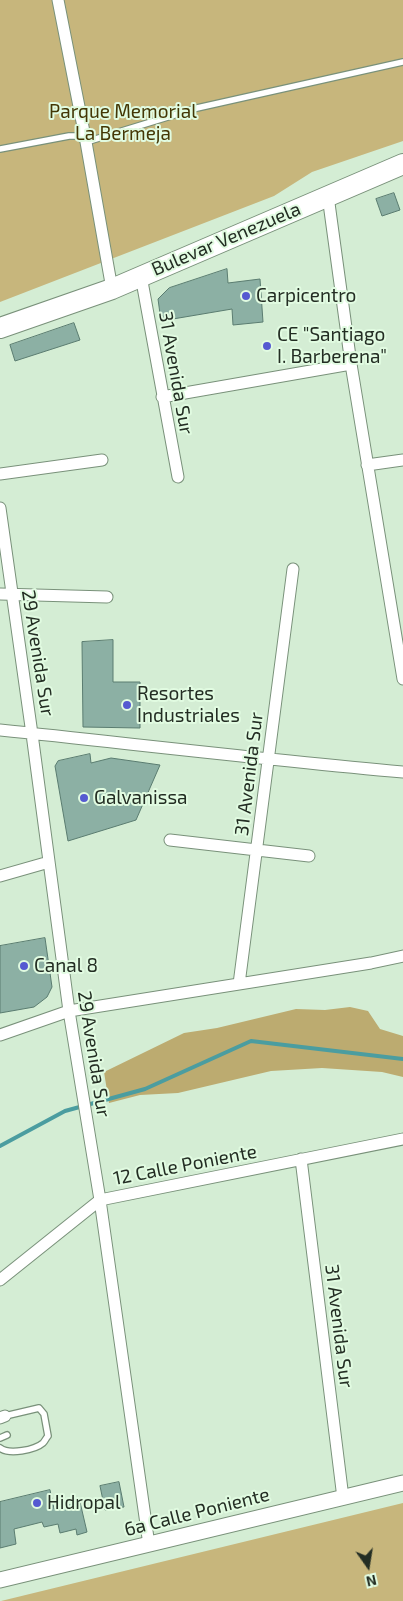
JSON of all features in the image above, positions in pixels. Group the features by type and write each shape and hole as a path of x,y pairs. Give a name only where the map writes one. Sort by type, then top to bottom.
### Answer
{"highway":[{"name":"Bulevar Venezuela","path":"0,328 112,289 403,164"},
{"name":"Bulevar Venezuela","path":"0,321 48,311"}],"street":[{"path":"58,0 112,289"},
{"path":"328,196 350,364 403,679"},
{"name":"31 Avenida Sur","path":"141,276 178,477"},
{"path":"162,397 350,364"},
{"path":"0,474 102,460"},
{"path":"367,465 403,460"},
{"name":"29 Avenida Sur","path":"0,508 6,594 32,734 69,1011 100,1200 149,1545"},
{"name":"31 Avenida Sur","path":"239,984 292,569"},
{"path":"6,594 107,597"},
{"path":"0,730 168,747 268,760 403,772"},
{"path":"170,840 309,856"},
{"path":"0,876 49,862"},
{"path":"0,1035 69,1011 371,963 403,956"},
{"name":"12 Calle Poniente","path":"0,1280 100,1200 403,1139"},
{"name":"31 Avenida Sur","path":"301,1159 343,1498"},
{"name":"6a Calle Poniente","path":"0,1580 403,1483"}],"lane":[{"path":"0,149 69,136 77,136 86,142 197,108 403,62"},
{"path":"0,1448 11,1452 30,1449 42,1444 48,1436 44,1414 39,1408 2,1417"},
{"path":"0,1438 7,1435"}],"green space":[{"name":"Parque Memorial La Bermeja","path":"0,0 403,0 403,141 312,172 274,196 0,302"},
{"path":"403,1503 403,1601 1,1601"}],"shaded area":[{"path":"350,1007 368,1011 380,1029 403,1036 403,1077 382,1072 322,1068 271,1071 178,1093 140,1095 109,1103 104,1072 184,1033 217,1028 296,1009 325,1010"}],"building":[{"path":"394,193 400,210 382,216 376,199"},
{"path":"227,269 228,283 260,279 263,322 233,325 232,309 161,321 158,299 169,288"},
{"path":"74,323 80,340 15,361 10,345"},
{"path":"113,640 113,682 140,682 140,728 83,727 82,642"},
{"path":"90,754 91,763 111,758 160,765 136,820 68,841 55,766 58,761"},
{"name":"Canal 8","path":"45,938 52,987 47,997 34,1007 0,1013 0,946"},
{"path":"119,1482 124,1507 105,1510 100,1486"},
{"path":"50,1490 54,1509 80,1502 87,1532 77,1535 76,1529 60,1533 58,1524 44,1527 42,1522 14,1529 16,1544 0,1548 0,1502"}],"waterway":[{"path":"0,1146 65,1111 145,1089 251,1041 403,1059"}],"place":[{"name":"Carpicentro","path":"246,296"},
{"name":"CE \"Santiago I. Barberena\"","path":"267,346"},
{"name":"Resortes Industriales","path":"127,705"},
{"name":"Galvanissa","path":"84,798"},
{"name":"Canal 8","path":"24,966"},
{"name":"Hidropal","path":"37,1503"}]}
